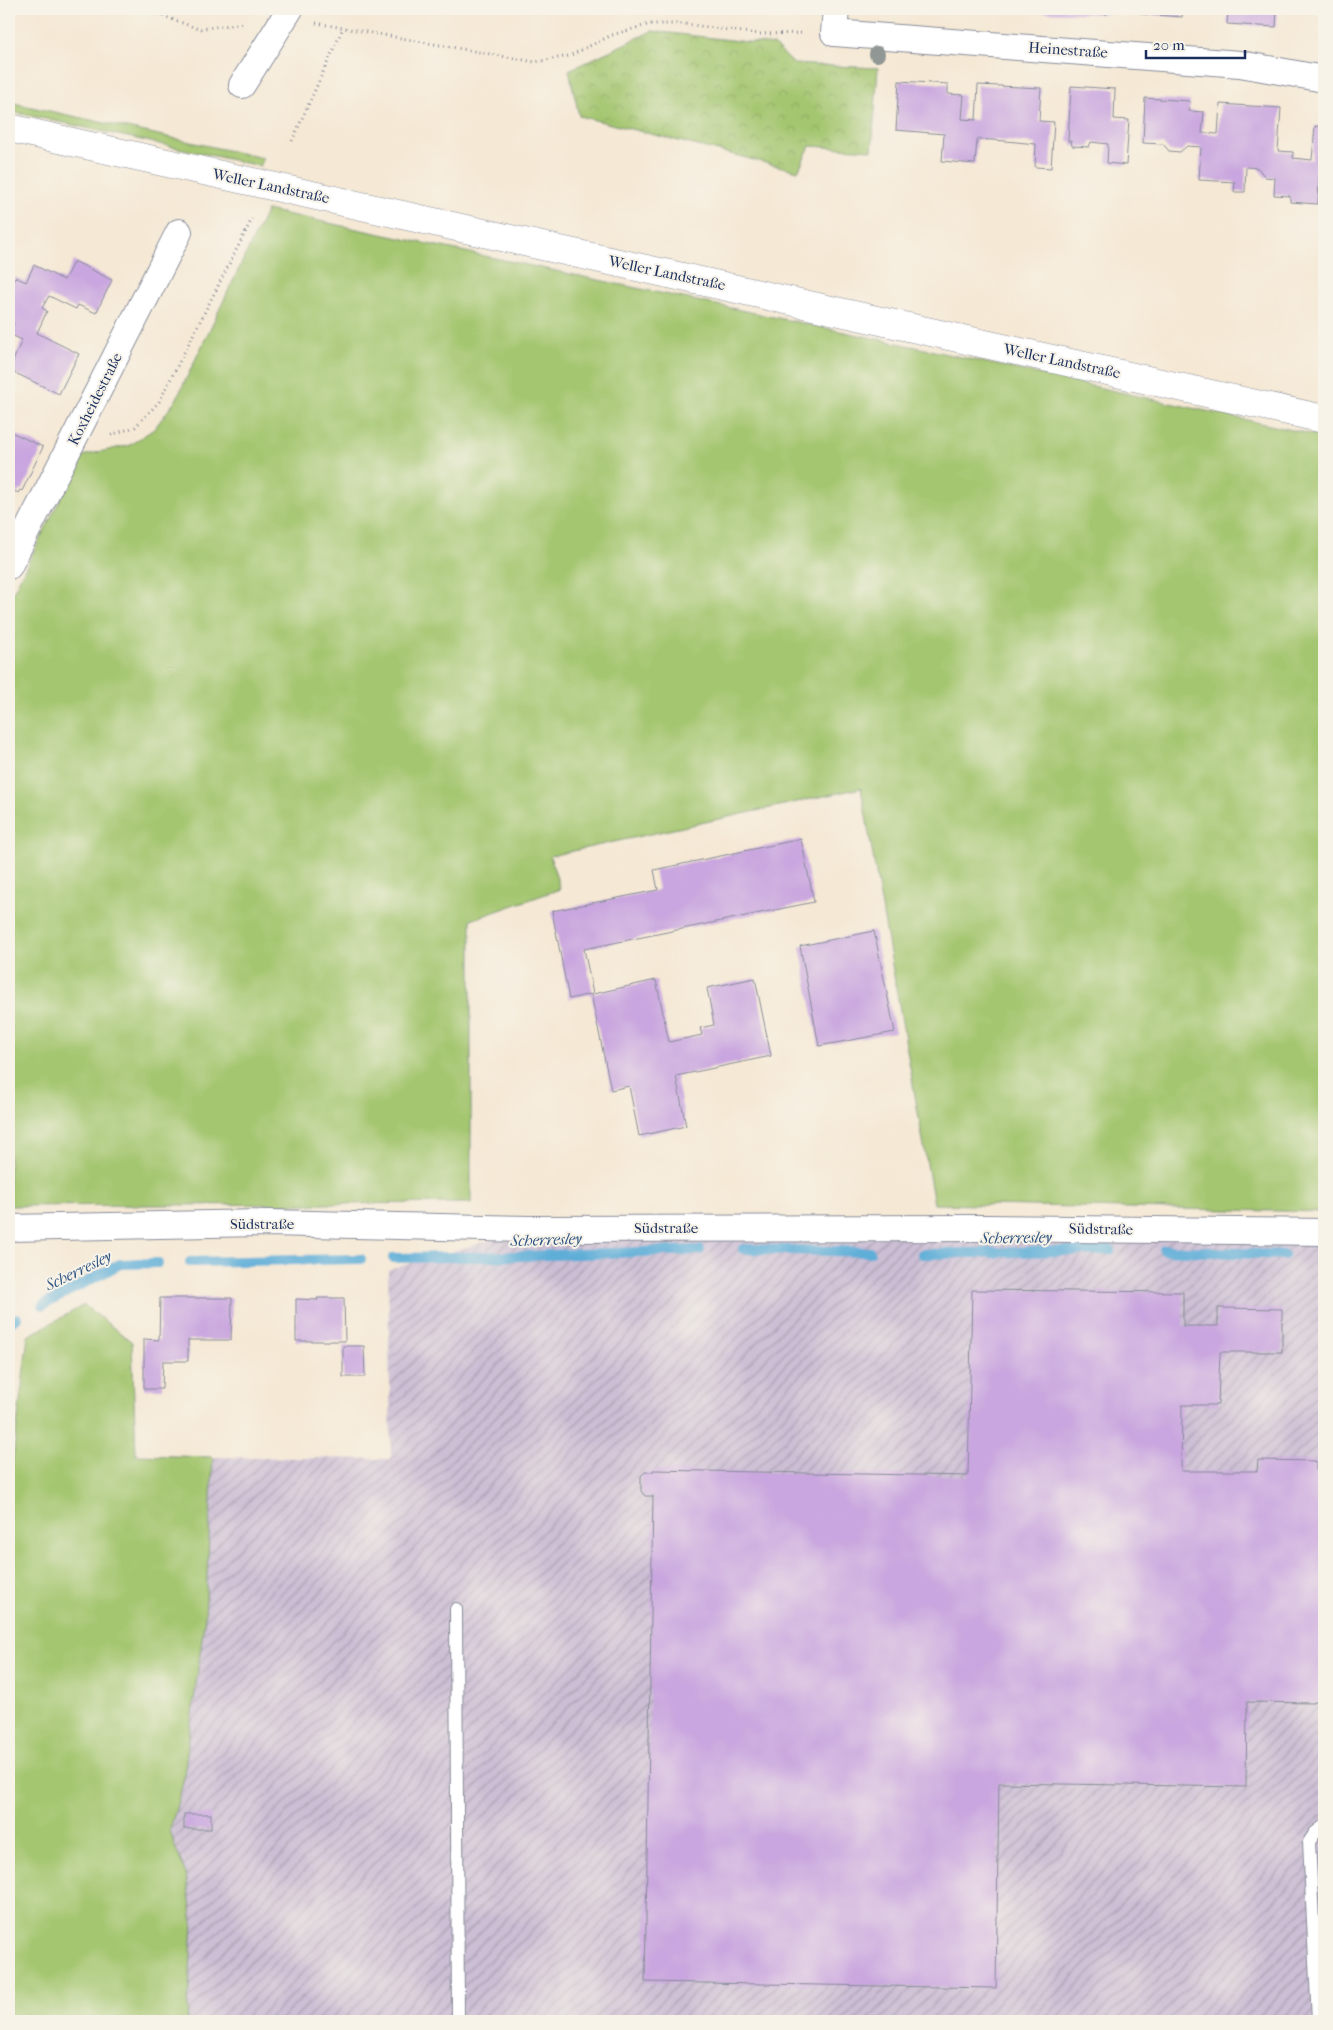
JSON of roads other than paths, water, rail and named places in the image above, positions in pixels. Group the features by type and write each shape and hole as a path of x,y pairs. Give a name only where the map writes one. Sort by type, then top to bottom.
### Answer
{"main road":[{"name":"Weller Landstraße","path":"9,128 1324,419"}],"street":[{"path":"242,85 288,13"},
{"name":"Heinestraße","path":"835,21 1240,64 1324,79"},
{"name":"Koxheidestraße","path":"9,566 179,232"},
{"name":"Südstraße","path":"9,1228 268,1224 529,1229 990,1228 1324,1232"}],"lane":[{"path":"456,1609 458,2021"},
{"path":"1318,2021 1309,1842 1315,1833 1324,1826"}],"waterway":[{"name":"Scherresley","path":"743,1249 870,1252"},
{"name":"Scherresley","path":"393,1258 700,1250"},
{"name":"Scherresley","path":"922,1254 1111,1250"},
{"name":"Scherresley","path":"1164,1250 1284,1255"},
{"name":"Scherresley","path":"190,1262 361,1259"},
{"name":"Scherresley","path":"43,1305 120,1264 158,1263"},
{"name":"Scherresley","path":"9,1323 17,1318"}]}
